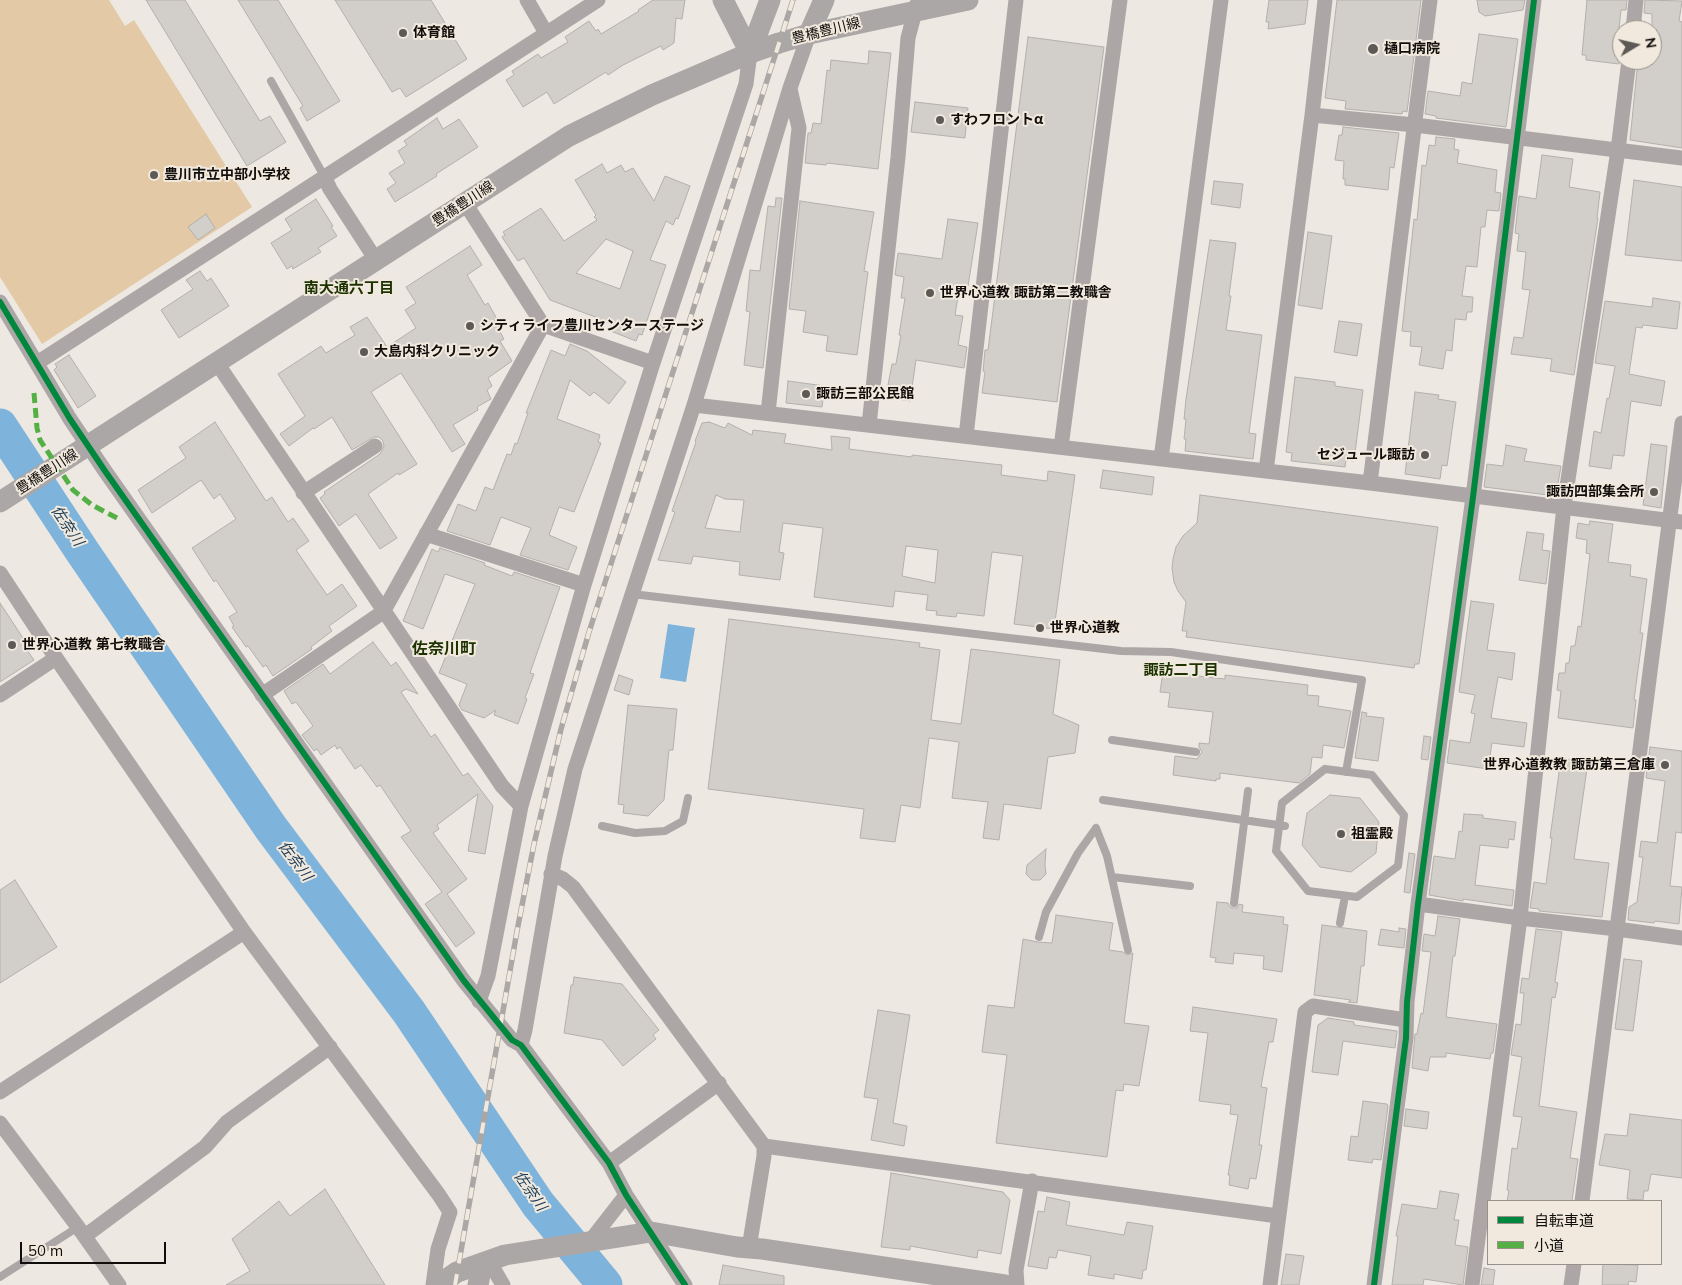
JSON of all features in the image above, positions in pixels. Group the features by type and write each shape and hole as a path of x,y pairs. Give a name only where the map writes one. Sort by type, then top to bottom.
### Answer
{"main road":[{"path":"723,0 750,53"},
{"path":"750,53 770,0"},
{"path":"809,34 824,0"},
{"name":"豊橋豊川線","path":"0,502 569,136 652,94 750,53 809,34 916,5 968,0"},
{"path":"438,1285 457,1272 505,1255 651,1232 712,1243 1005,1285"},
{"path":"478,1285 485,1262"}],"street":[{"path":"527,0 546,33"},
{"path":"37,363 598,0"},
{"path":"966,436 1016,0"},
{"path":"1061,447 1120,0"},
{"path":"1161,459 1221,0"},
{"path":"1266,471 1325,0"},
{"path":"1370,483 1430,0"},
{"path":"1374,1285 1406,1038 1406,1020 1418,904 1472,497 1534,0"},
{"path":"1634,20 1636,0"},
{"path":"869,425 908,38 916,5"},
{"path":"521,1045 527,1020 551,874 566,820 576,769 694,405 790,88 809,34"},
{"path":"480,1001 488,976 522,806 584,585 653,363 746,84 750,53"},
{"path":"1472,1285 1520,918 1564,506 1618,150 1628,70"},
{"path":"768,413 799,128 790,88"},
{"path":"1312,114 1682,158"},
{"path":"324,176 330,189 376,260"},
{"path":"465,203 543,325 653,363"},
{"path":"0,302 88,446 464,981 512,1040 521,1045 609,1163 626,1195 685,1285"},
{"path":"262,695 383,612 543,325"},
{"path":"217,363 502,786 522,806"},
{"path":"694,405 1370,483 1676,521"},
{"path":"1582,1200 1618,929 1676,521 1682,423"},
{"path":"303,493 375,446"},
{"path":"426,534 584,585"},
{"path":"0,573 244,932 450,1212 438,1249 433,1285"},
{"path":"0,695 56,658"},
{"path":"551,874 563,879 573,887 764,1146 749,1248"},
{"path":"1418,904 1682,938"},
{"path":"0,1092 244,932"},
{"path":"1270,1285 1305,1012 1313,1006 1406,1020"},
{"path":"82,1232 205,1147 227,1122 330,1047"},
{"path":"609,1163 719,1083"},
{"path":"0,1123 82,1232 119,1285"},
{"path":"764,1146 1278,1216"},
{"path":"1017,1285 1016,1270 1032,1181"},
{"path":"591,1240 626,1195"},
{"path":"485,1262 503,1285"},
{"path":"1571,1285 1574,1265"}],"lane":[{"path":"270,81 324,176"},
{"path":"632,594 1121,651 1170,652 1362,680 1346,772"},
{"path":"1112,740 1196,752"},
{"path":"1325,769 1346,772 1372,775 1404,815 1398,841 1398,866 1357,897 1345,896 1331,891 1308,891 1276,851 1282,826 1282,803 1325,769"},
{"path":"1234,903 1248,791"},
{"path":"602,826 635,833 665,831 683,821 688,798"},
{"path":"1103,800 1282,826"},
{"path":"1039,937 1046,912 1078,853 1096,828 1107,856 1128,950"},
{"path":"1112,878 1190,886"},
{"path":"1340,923 1345,896"},
{"path":"0,1276 82,1232"}],"shaded area":[{"path":"0,0 109,0 125,26 134,20 252,207 42,344 0,277"}],"water":[{"path":"668,624 695,628 686,682 660,678"}],"building":[{"path":"146,0 185,0 260,121 270,116 286,142 247,166"},
{"path":"238,0 278,0 340,101 307,121 300,108 303,106"},
{"name":"体育館","path":"335,0 431,0 467,59 406,97 400,88 392,92"},
{"path":"653,0 685,0 682,19 676,18 674,43 663,50 661,46 623,65 608,75 606,72 554,104 547,92 523,107 506,80 514,75 512,71 538,54 541,58 568,42 565,37 589,21 596,31 598,29 601,34 639,11"},
{"path":"1269,0 1308,0 1305,24 1268,29 1269,22 1266,22"},
{"name":"樋口病院","path":"1337,0 1421,0 1407,112 1403,111 1402,114 1345,109 1346,101 1325,98"},
{"path":"1477,0 1525,0 1523,10 1485,16 1479,12"},
{"path":"1587,0 1627,0 1626,10 1621,10 1620,20 1612,20 1612,63 1586,60 1586,55 1582,55"},
{"path":"1645,0 1682,1 1679,21 1682,22 1682,148 1630,140 1637,70 1662,70 1662,20 1652,20 1652,14 1644,13"},
{"path":"1479,34 1518,39 1506,127 1436,118 1436,116 1425,114 1428,91 1460,96 1462,82 1472,84"},
{"path":"1028,37 1104,47 1057,402 982,393 985,372 983,371 985,350 988,350"},
{"path":"869,51 891,53 878,169 827,163 826,165 805,163 808,133 811,133 813,123 821,124 827,70 830,71 831,60 868,64"},
{"name":"すわフロントα","path":"915,102 968,108 965,138 911,132"},
{"path":"437,118 443,129 459,119 478,147 436,174 437,176 395,202 387,189 396,183 389,173 405,163 398,151 407,145 404,141"},
{"path":"1343,127 1399,133 1394,168 1390,167 1388,190 1345,185 1345,179 1343,179 1344,161 1335,160 1339,135 1342,135"},
{"path":"1436,137 1455,139 1454,149 1459,150 1457,163 1497,170 1495,192 1501,193 1499,211 1487,210 1485,227 1481,227 1477,267 1466,266 1462,296 1473,297 1472,312 1467,312 1466,320 1455,319 1452,351 1446,350 1443,369 1419,365 1422,347 1410,346 1411,332 1402,331 1414,219 1417,220 1422,165 1426,166 1429,145 1435,146"},
{"path":"1542,155 1573,159 1569,187 1600,192 1598,218 1574,375 1550,371 1552,359 1511,354 1514,337 1523,338 1530,290 1522,289 1526,252 1517,251 1519,234 1515,233 1519,196 1536,199"},
{"path":"602,164 607,173 621,165 625,172 633,168 654,201 665,176 690,186 678,219 676,218 673,225 666,221 650,260 666,265 642,335 639,334 636,341 608,330 611,324 550,300 524,258 518,261 502,237 505,235 503,232 541,208 564,241 597,220 594,217 596,215 575,180","holes":["606,239 633,251 620,289 576,273"]},
{"path":"1634,180 1682,187 1682,261 1625,255"},
{"path":"1214,181 1243,184 1240,208 1211,204"},
{"path":"776,198 782,198 763,368 744,365 750,312 746,311 750,270 760,271 768,206 775,207"},
{"path":"316,199 337,236 318,248 321,252 293,269 292,266 287,269 271,243 292,230 285,219"},
{"path":"800,201 874,212 864,271 868,272 857,355 826,351 828,336 803,332 806,311 789,309"},
{"path":"206,214 215,228 198,240 188,227"},
{"path":"948,219 978,223 968,286 960,285 955,315 963,316 958,345 967,347 964,368 916,360 910,401 892,398 894,386 888,385 892,364 896,364 905,298 901,298 904,277 895,275 898,253 942,259"},
{"path":"1308,232 1332,236 1322,309 1298,305"},
{"path":"1210,240 1236,243 1226,330 1262,335 1249,433 1256,434 1253,459 1185,451 1186,419 1184,419 1186,399"},
{"path":"470,246 482,265 467,275 485,305 488,303 497,319 494,321 504,339 500,341 512,361 488,378 492,386 487,390 491,399 477,407 478,410 453,425 465,444 452,452 401,373 371,392 417,464 399,475 398,473 368,494 397,538 380,549 356,514 339,526 320,498 325,494 324,492 380,454 384,446 383,441 379,437 374,437 352,450 332,417 313,428 289,446 280,434 305,416 278,374 321,346 326,353 355,335 350,327 367,317 387,347 416,328 405,310 416,303 406,287"},
{"path":"200,271 207,281 211,278 229,306 179,338 161,310 193,289 186,280"},
{"path":"1653,298 1680,302 1677,329 1643,325 1642,328 1636,327 1629,374 1665,381 1661,406 1631,401 1624,456 1613,455 1611,469 1589,466 1594,431 1601,433 1615,366 1595,363 1605,301 1652,307"},
{"path":"1339,321 1362,324 1357,356 1334,352"},
{"path":"570,344 587,351 626,382 609,404 594,392 590,396 570,380 557,419 600,435 598,442 601,443 574,512 559,507 549,535 577,547 568,570 520,555 531,528 501,517 490,545 447,531 458,504 476,511 485,487 493,490 507,454 511,455 515,443 517,444 528,413 526,413 551,350 565,356"},
{"path":"69,355 96,396 78,408 54,370 57,367 55,364"},
{"path":"1295,377 1335,382 1335,386 1363,390 1354,461 1346,460 1345,467 1291,461 1292,453 1286,452"},
{"name":"諏訪三部公民館","path":"788,381 825,386 822,407 786,403"},
{"name":"セジュール諏訪","path":"1415,392 1439,395 1438,399 1456,402 1447,466 1442,465 1440,479 1405,474"},
{"path":"215,422 266,501 272,497 288,522 293,518 309,541 296,550 327,595 342,584 357,606 329,626 332,631 311,647 312,649 273,676 266,665 263,667 248,646 246,647 232,627 234,626 229,617 237,612 216,580 214,582 192,548 236,519 220,494 214,499 201,480 152,513 138,490 186,458 179,447"},
{"path":"709,422 725,428 728,423 752,435 753,430 786,434 784,443 832,450 831,436 850,438 849,449 1002,465 1001,475 1047,481 1048,471 1075,475 1054,629 1014,624 1023,556 992,552 984,616 957,613 956,617 936,615 937,611 926,610 928,595 895,591 893,607 814,597 823,528 783,523 779,552 784,553 780,580 739,575 740,562 693,556 691,564 658,560 675,512 672,511 702,423","holes":["716,495 725,499 744,500 740,532 705,528","906,546 938,550 935,583 902,576"]},
{"path":"1651,444 1667,446 1661,508 1643,505"},
{"path":"1506,445 1527,449 1524,461 1561,466 1556,496 1484,487 1487,464 1503,466"},
{"path":"1103,470 1154,477 1152,495 1100,488"},
{"path":"1200,495 1438,527 1419,664 1415,664 1414,668 1186,637 1187,631 1182,631 1186,602 1174,582 1172,568 1176,547 1183,536 1197,523"},
{"path":"1590,521 1613,524 1608,562 1631,565 1630,576 1647,579 1640,633 1643,633 1634,700 1636,700 1633,728 1558,718 1561,691 1557,690 1559,673 1565,673 1566,663 1569,663 1571,646 1575,646 1578,626 1581,627 1590,554 1586,553 1587,540 1576,538 1578,523 1589,525"},
{"path":"1527,532 1544,534 1542,550 1550,551 1546,584 1519,580"},
{"path":"440,548 485,563 484,565 512,576 514,572 560,587 530,673 534,674 518,724 494,715 496,710 484,718 462,710 459,705 467,684 439,673 475,584 445,574 423,629 403,621 432,549 438,552"},
{"path":"1471,601 1494,604 1487,650 1515,653 1512,680 1498,677 1491,718 1527,723 1524,747 1492,743 1488,769 1447,763 1450,740 1470,743 1475,714 1471,713 1475,695 1459,692"},
{"name":"世界心道教 第七教職舎","path":"0,603 25,641 22,643 34,660 0,682"},
{"path":"729,619 920,643 919,647 940,650 931,720 961,724 971,649 1060,660 1053,714 1079,725 1075,753 1048,757 1041,809 1004,804 999,840 983,838 988,802 952,798 959,742 929,738 920,808 901,805 895,842 860,838 864,809 708,789"},
{"path":"373,642 391,666 396,662 418,694 406,689 401,692 431,737 435,734 463,776 468,773 493,806 485,854 468,851 478,794 437,825 439,829 433,833 467,879 447,894 475,933 456,947 425,904 442,892 401,837 411,831 380,785 377,787 361,765 355,769 340,747 337,749 335,745 321,755 317,749 314,751 302,735 313,726 296,702 292,704 284,691 323,664 330,674"},
{"path":"1163,672 1225,679 1225,675 1308,685 1307,695 1319,696 1318,706 1351,711 1344,748 1323,745 1322,758 1312,757 1310,774 1299,783 1220,773 1220,779 1216,779 1216,781 1173,775 1175,756 1197,759 1202,752 1199,743 1209,744 1213,712 1168,707 1170,693 1160,692"},
{"path":"619,675 633,680 629,695 614,690"},
{"path":"628,705 677,709 673,750 669,750 664,800 648,816 623,813 624,805 618,804"},
{"path":"1362,712 1367,713 1366,716 1384,718 1378,761 1355,758"},
{"path":"1424,736 1431,737 1428,760 1421,759"},
{"path":"1650,747 1682,751 1682,833 1676,832 1670,886 1682,887 1679,924 1628,920 1629,907 1637,902 1643,857 1639,857 1641,841 1657,843 1665,781 1646,778"},
{"path":"1561,758 1588,762 1574,859 1609,863 1602,917 1539,911 1539,909 1530,908 1534,882 1546,884"},
{"name":"祖霊殿","path":"1330,795 1360,798 1379,822 1376,853 1351,872 1320,867 1302,845 1307,813"},
{"path":"1464,814 1483,815 1483,818 1516,822 1514,840 1509,839 1508,848 1480,845 1475,885 1514,890 1512,906 1429,895 1434,856 1455,859 1459,831 1462,832"},
{"path":"1046,849 1046,874 1040,880 1032,880 1026,874 1027,865"},
{"path":"1409,853 1415,854 1410,893 1404,892"},
{"path":"15,880 57,947 0,983 0,890"},
{"path":"1217,902 1228,903 1233,908 1237,908 1239,904 1243,905 1242,912 1284,917 1283,924 1288,925 1282,972 1263,969 1264,956 1234,953 1233,964 1215,962 1216,958 1210,957"},
{"path":"1056,915 1113,923 1109,950 1123,952 1127,955 1133,953 1124,1023 1149,1026 1139,1086 1124,1084 1123,1091 1116,1090 1107,1157 996,1143 1007,1055 982,1052 988,1005 1014,1008 1023,939 1052,943"},
{"path":"1438,916 1460,919 1455,956 1453,956 1446,1017 1497,1024 1493,1053 1491,1053 1490,1059 1446,1053 1446,1057 1430,1057 1428,1071 1412,1068 1415,1034 1417,1034 1421,1013 1423,1014 1431,952 1422,951 1424,934 1435,936"},
{"path":"1322,925 1367,931 1364,966 1361,966 1357,1003 1348,1002 1351,1000 1314,995"},
{"path":"1399,928 1406,929 1404,948 1378,945 1381,929 1399,932"},
{"path":"1536,929 1562,932 1555,982 1558,983 1555,998 1552,997 1539,1106 1577,1112 1570,1158 1578,1159 1572,1200 1507,1200 1512,1148 1517,1149 1522,1117 1513,1116 1522,1057 1511,1055 1516,1024 1521,1025 1524,993 1520,993 1522,978 1529,979"},
{"path":"1624,959 1642,961 1633,1031 1615,1029"},
{"path":"574,977 622,984 659,1030 653,1035 656,1039 623,1066 602,1040 564,1033 571,985 573,985"},
{"path":"1193,1007 1277,1019 1273,1042 1269,1042 1261,1087 1267,1088 1259,1145 1262,1145 1256,1179 1250,1178 1248,1189 1229,1185 1230,1175 1228,1175 1238,1115 1230,1114 1231,1105 1199,1101 1208,1033 1190,1031"},
{"path":"878,1010 910,1015 893,1123 907,1126 904,1146 871,1140 878,1099 864,1097"},
{"path":"1328,1018 1354,1022 1354,1025 1397,1031 1395,1048 1343,1041 1338,1075 1312,1072 1318,1025"},
{"path":"1363,1101 1387,1104 1388,1106 1381,1160 1373,1159 1372,1163 1348,1160 1351,1136 1358,1137"},
{"path":"1406,1109 1429,1112 1427,1129 1404,1126"},
{"path":"1630,1114 1682,1120 1682,1178 1651,1174 1648,1191 1644,1191 1643,1200 1627,1199 1630,1170 1599,1165 1605,1134 1627,1136"},
{"path":"891,1173 1003,1192 1010,1200 1001,1254 978,1250 977,1258 910,1246 910,1250 881,1247"},
{"path":"325,1189 385,1285 226,1285 250,1271 232,1239 279,1201 290,1216"},
{"path":"1440,1191 1459,1194 1454,1220 1459,1220 1455,1245 1468,1247 1463,1285 1424,1279 1423,1285 1392,1285 1398,1236 1396,1236 1402,1204 1437,1209"},
{"path":"1047,1197 1070,1202 1066,1225 1124,1235 1127,1222 1153,1226 1146,1270 1143,1270 1142,1279 1114,1274 1114,1279 1088,1275 1091,1256 1058,1250 1056,1258 1049,1257 1047,1269 1028,1266 1038,1211 1044,1212"},
{"path":"1286,1254 1304,1256 1299,1285 1281,1285"},
{"path":"723,1265 784,1276 784,1285 719,1285"},
{"path":"1603,1265 1638,1265 1636,1282 1629,1281 1628,1285 1602,1285"},
{"path":"1484,1268 1495,1270 1493,1285 1481,1285"}],"waterway":[{"name":"佐奈川","path":"0,426 82,551 271,828 409,1012 538,1204 605,1285"}],"railway":[{"path":"455,1285 517,931 534,844 561,729 589,632 793,0"}],"marked path":[{"path":"34,393 40,440 73,490 92,505 117,518"}],"cycle path":[{"path":"1374,1285 1406,1038 1407,1002 1418,904 1473,497 1534,0"},
{"path":"0,302 70,419 105,471 464,981 512,1040 521,1045 609,1163 626,1195 685,1285"}],"place":[{"name":"体育館","path":"403,33"},
{"name":"樋口病院","path":"1373,49"},
{"name":"すわフロントα","path":"940,120"},
{"name":"豊川市立中部小学校","path":"154,175"},
{"name":"世界心道教 諏訪第二教職舎","path":"930,293"},
{"name":"シティライフ豊川センターステージ","path":"470,326"},
{"name":"大島内科クリニック","path":"364,352"},
{"name":"諏訪三部公民館","path":"806,394"},
{"name":"セジュール諏訪","path":"1425,455"},
{"name":"諏訪四部集会所","path":"1654,492"},
{"name":"世界心道教","path":"1040,628"},
{"name":"世界心道教 第七教職舎","path":"12,645"},
{"name":"世界心道教教 諏訪第三倉庫","path":"1665,765"},
{"name":"祖霊殿","path":"1341,834"}],"district":[{"name":"南大通六丁目","path":"349,288"},
{"name":"佐奈川町","path":"444,649"},
{"name":"諏訪二丁目","path":"1181,670"}]}
